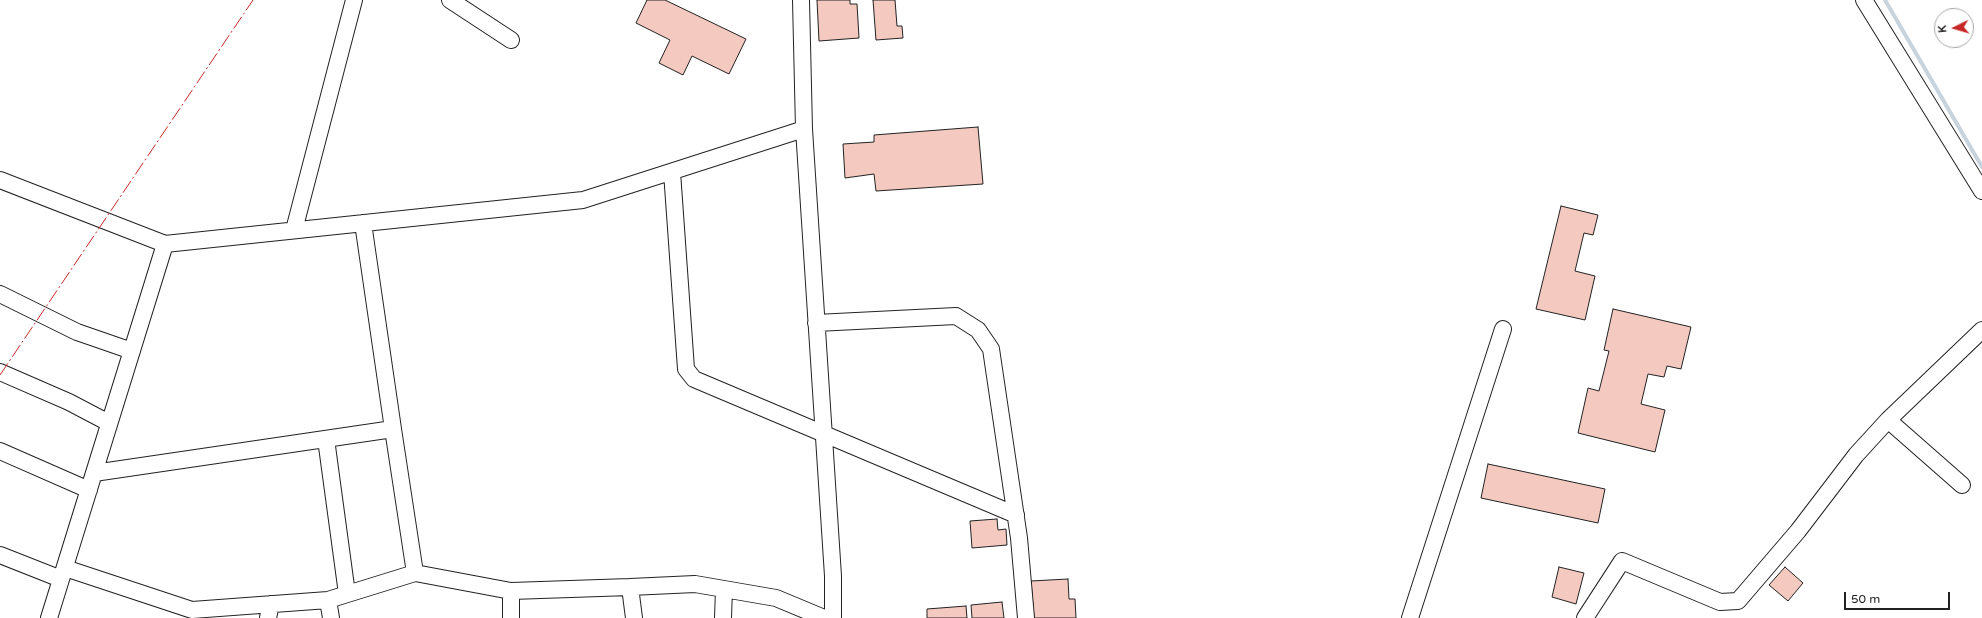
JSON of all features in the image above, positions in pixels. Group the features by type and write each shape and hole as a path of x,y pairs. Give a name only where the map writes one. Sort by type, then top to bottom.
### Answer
{"street":[{"path":"294,230 354,0"},
{"path":"450,0 511,40"},
{"path":"801,0 804,128 833,576 833,618"},
{"path":"1864,0 1982,191"},
{"path":"0,180 165,244 583,200 804,128"},
{"path":"672,172 686,369 694,379 1016,515"},
{"path":"363,222 415,573"},
{"path":"49,618 165,244"},
{"path":"1,297 77,332 132,351"},
{"path":"816,323 956,316 978,330 992,349 1016,515 1026,618"},
{"path":"1410,618 1503,329"},
{"path":"1585,618 1622,561 1720,602 1738,601 1798,531 1856,455 1888,420 1982,330"},
{"path":"0,372 69,402 109,423"},
{"path":"1888,420 1962,485"},
{"path":"94,473 393,429"},
{"path":"326,439 347,594"},
{"path":"0,451 89,490"},
{"path":"0,555 192,614 269,611 328,600 415,573 511,591 695,584 776,598 824,618"},
{"path":"630,587 634,618"},
{"path":"723,618 724,588"},
{"path":"511,591 511,618"},
{"path":"328,600 331,618"}],"building":[{"path":"647,0 665,0 746,39 729,74 692,56 683,75 659,63 670,40 636,23"},
{"path":"817,0 850,0 850,4 857,4 859,38 819,41"},
{"path":"873,0 895,0 897,26 902,26 903,38 876,40"},
{"path":"978,127 983,184 876,191 874,174 845,178 843,144 874,142 874,135"},
{"path":"1561,206 1598,215 1593,235 1584,233 1575,271 1595,276 1585,320 1536,309"},
{"path":"1613,309 1691,327 1681,369 1667,366 1664,377 1648,374 1641,404 1665,410 1655,452 1578,433 1588,388 1599,391 1609,351 1604,350"},
{"path":"1488,464 1605,489 1598,523 1481,498"},
{"path":"997,519 998,530 1006,529 1007,545 972,548 970,521"},
{"path":"1559,567 1584,573 1576,604 1552,597"},
{"path":"1785,567 1803,583 1788,601 1769,585"},
{"path":"1068,579 1069,599 1075,599 1076,618 1034,618 1031,581"},
{"path":"1002,602 1004,618 972,618 971,605"},
{"path":"966,606 967,618 927,618 927,609"}],"waterway":[{"path":"1885,0 1982,167"}],"power":[{"path":"0,375 253,0"}]}
